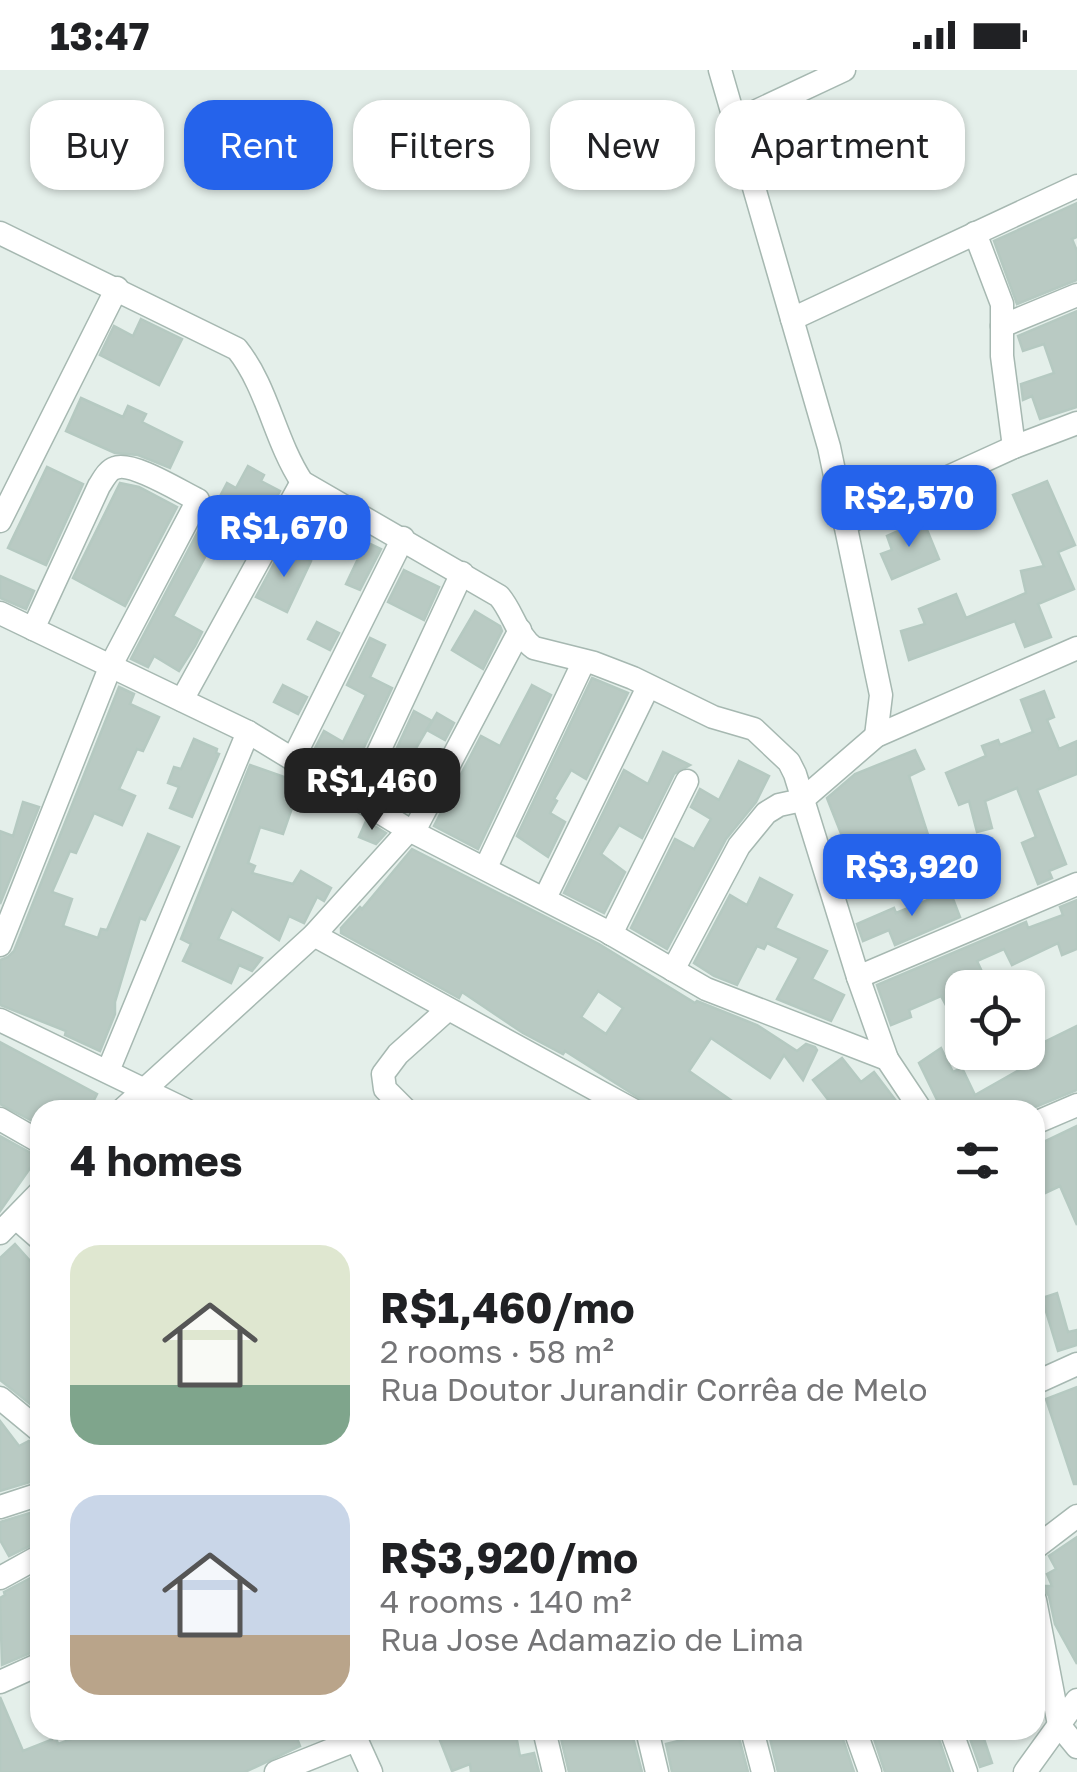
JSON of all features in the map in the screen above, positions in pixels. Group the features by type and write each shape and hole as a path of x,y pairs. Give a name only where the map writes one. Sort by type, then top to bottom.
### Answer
{"street":[{"path":"720,70 728,100"},
{"path":"780,100 844,70"},
{"path":"792,320 1077,186"},
{"path":"753,190 828,448 880,695 876,736"},
{"path":"0,232 237,348 252,367 285,455 302,482 499,596 514,614 526,642 534,648 633,678 713,717 754,729 770,741 790,762 887,1058 915,1100"},
{"path":"975,234 1002,304 1014,447"},
{"path":"0,522 117,288"},
{"path":"1002,326 1077,294"},
{"path":"845,524 1014,447 1077,423"},
{"path":"0,944 110,665 198,500 136,470 115,468 99,486 33,628"},
{"path":"182,700 302,482"},
{"path":"294,758 403,538"},
{"path":"358,796 462,573"},
{"path":"0,613 248,732 412,831 736,1002 887,1058"},
{"path":"132,1100 314,936 412,831 520,630"},
{"path":"673,970 739,846 766,813 779,804 802,800 876,736 1077,648"},
{"path":"486,867 584,661"},
{"path":"545,898 648,687"},
{"path":"108,1071 248,732"},
{"path":"611,934 686,782"},
{"path":"858,977 1077,884"},
{"path":"314,936 614,1100"},
{"path":"396,1100 386,1089 384,1074 398,1054 446,1011"},
{"path":"0,1020 167,1100"},
{"path":"1045,1119 1077,1105"},
{"path":"0,1119 30,1136"},
{"path":"8,1226 30,1203"},
{"path":"1045,1378 1077,1364"},
{"path":"0,1398 30,1423"},
{"path":"0,1507 30,1497"},
{"path":"1045,1540 1077,1516"},
{"path":"0,1578 30,1562"},
{"path":"1045,1652 1059,1724 1077,1747"},
{"path":"0,1682 30,1668"},
{"path":"1025,1772 1077,1700"},
{"path":"276,1772 342,1740"},
{"path":"359,1740 371,1772"},
{"path":"546,1740 554,1772"},
{"path":"649,1740 658,1772"},
{"path":"754,1740 762,1772"},
{"path":"858,1740 870,1772"},
{"path":"955,1740 966,1772"}],"building":[{"path":"1077,203 1077,237 1072,239 1077,251 1077,280 1017,304 994,241"},
{"path":"1077,311 1077,407 1040,419 1032,396 1023,400 1021,384 1054,373 1044,344 1023,351 1018,336"},
{"path":"141,319 182,339 159,385 100,355 114,326 133,336"},
{"path":"81,398 123,417 128,406 146,414 142,422 182,442 170,468 138,455 115,453 66,431"},
{"path":"248,466 264,475 261,481 280,491 265,518 235,502 173,616 202,632 195,646 179,671 154,656 148,667 131,659 202,524 205,525 227,483 236,488"},
{"path":"47,467 83,484 46,565 8,548"},
{"path":"1047,481 1075,545 1058,552 1074,589 1038,604 1051,637 1025,647 1015,621 909,660 901,631 925,624 919,609 956,594 966,618 1026,593 1021,571 1044,566 1013,495"},
{"path":"120,483 139,487 177,507 125,606 73,578"},
{"path":"923,520 939,559 892,579 881,554 892,550 887,536"},
{"path":"366,542 381,549 360,590 346,584"},
{"path":"283,547 311,561 287,612 256,597"},
{"path":"404,570 439,587 424,620 388,602"},
{"path":"0,576 34,591 26,609 0,598"},
{"path":"475,611 502,631 483,669 452,650"},
{"path":"317,622 339,633 330,650 308,639"},
{"path":"370,638 385,645 370,677 392,688 350,777 312,754 324,731 343,742 366,695 347,685"},
{"path":"592,678 628,693 586,779 571,770 554,799 557,801 550,813 565,822 548,857 517,836"},
{"path":"283,685 307,697 298,714 274,702"},
{"path":"532,685 551,695 478,849 434,826 481,736 500,746"},
{"path":"119,687 134,694 130,704 159,717 143,751 137,749 119,789 135,796 122,825 94,813 76,853 70,851 52,892 72,899 63,926 98,938 101,929 107,930 148,834 179,847 145,920 140,918 115,1002 115,1014 100,1051 65,1035 66,1031 0,1005 0,960 14,951"},
{"path":"1044,691 1054,717 1047,720 1059,749 1077,741 1077,774 1037,790 1066,864 1049,871 1052,878 1038,884 1022,843 1036,837 1017,788 985,801 992,828 977,832 969,801 959,805 946,773 986,756 982,746 998,740 1000,745 1033,732 1021,700"},
{"path":"414,711 432,721 405,767 425,778 407,811 377,791"},
{"path":"437,713 454,723 445,740 427,730"},
{"path":"194,739 217,749 219,754 192,817 170,808 179,787 168,783 174,767 181,769"},
{"path":"915,750 924,769 909,776 931,844 878,863 883,881 848,893 833,845 844,841 827,798 855,774"},
{"path":"663,752 690,765 674,774 642,838 619,825 601,854 625,872 604,913 564,893 624,770 648,784"},
{"path":"739,761 769,776 756,802 726,839 667,949 631,928 675,839 694,849 711,819 691,807 700,789 719,800"},
{"path":"250,765 301,782 283,834 260,827 248,863 255,866 252,873 293,884 301,871 331,888 324,901 317,897 304,923 289,916 279,940 232,909 218,939 262,958 252,971 239,965 231,983 183,961 191,944 181,939"},
{"path":"23,802 39,807 0,904 0,831 13,836"},
{"path":"366,821 386,833 376,844 359,837"},
{"path":"412,849 599,944 695,1003 757,1025 797,1051 806,1044 817,1050 803,1080 784,1055 770,1078 711,1038 689,1071 731,1100 642,1100 565,1051 563,1054 523,1033 462,992 459,998 341,933","holes":["598,991 623,1008 606,1034 581,1017"]},
{"path":"760,878 792,895 775,928 827,951 812,979 844,995 831,1021 777,999 799,958 767,943 764,949 757,946 737,985 694,963 730,895 747,905"},
{"path":"950,891 960,917 895,945 889,930 863,941 857,924"},
{"path":"1077,900 1077,949 1062,955 1058,943 1012,965 1004,949 977,961 981,970 945,970 945,1003 941,996 909,1010 911,1017 891,1025 877,985 1026,922 1028,928 1063,915 1060,907"},
{"path":"1077,1026 1077,1090 1045,1103 1045,1100 937,1100 919,1063 941,1048 945,1070 963,1070 975,1095 1019,1070 1045,1070 1045,1042"},
{"path":"0,1042 97,1094 94,1100 30,1100 30,1120 0,1104"},
{"path":"842,1058 861,1082 874,1072 895,1100 828,1100 813,1080"},
{"path":"1077,1126 1077,1225 1060,1186 1045,1193 1045,1141"},
{"path":"0,1136 30,1153 30,1168 0,1211"},
{"path":"15,1244 30,1261 30,1404 0,1380 0,1258"},
{"path":"1057,1293 1068,1332 1077,1330 1077,1345 1058,1351 1045,1297"},
{"path":"1077,1387 1077,1484 1074,1484 1046,1399"},
{"path":"0,1421 19,1446 30,1441 30,1482 0,1491"},
{"path":"30,1513 30,1546 9,1556 0,1540 0,1522"},
{"path":"1077,1537 1077,1664 1055,1624 1045,1591 1045,1586 1052,1586 1047,1574 1056,1569 1049,1556"},
{"path":"30,1578 30,1653 2,1665 0,1598"},
{"path":"0,1697 23,1751 51,1740 58,1744 69,1740 298,1740 300,1746 245,1772 0,1772"},
{"path":"440,1740 517,1740 520,1756 534,1753 539,1772 471,1772 470,1764 452,1771"},
{"path":"561,1740 634,1740 642,1772 569,1772"},
{"path":"682,1740 740,1740 748,1772 672,1772 666,1744"},
{"path":"770,1740 843,1740 854,1772 778,1772"},
{"path":"874,1740 939,1740 950,1772 885,1772"},
{"path":"971,1740 984,1740 992,1763 980,1767"}]}
